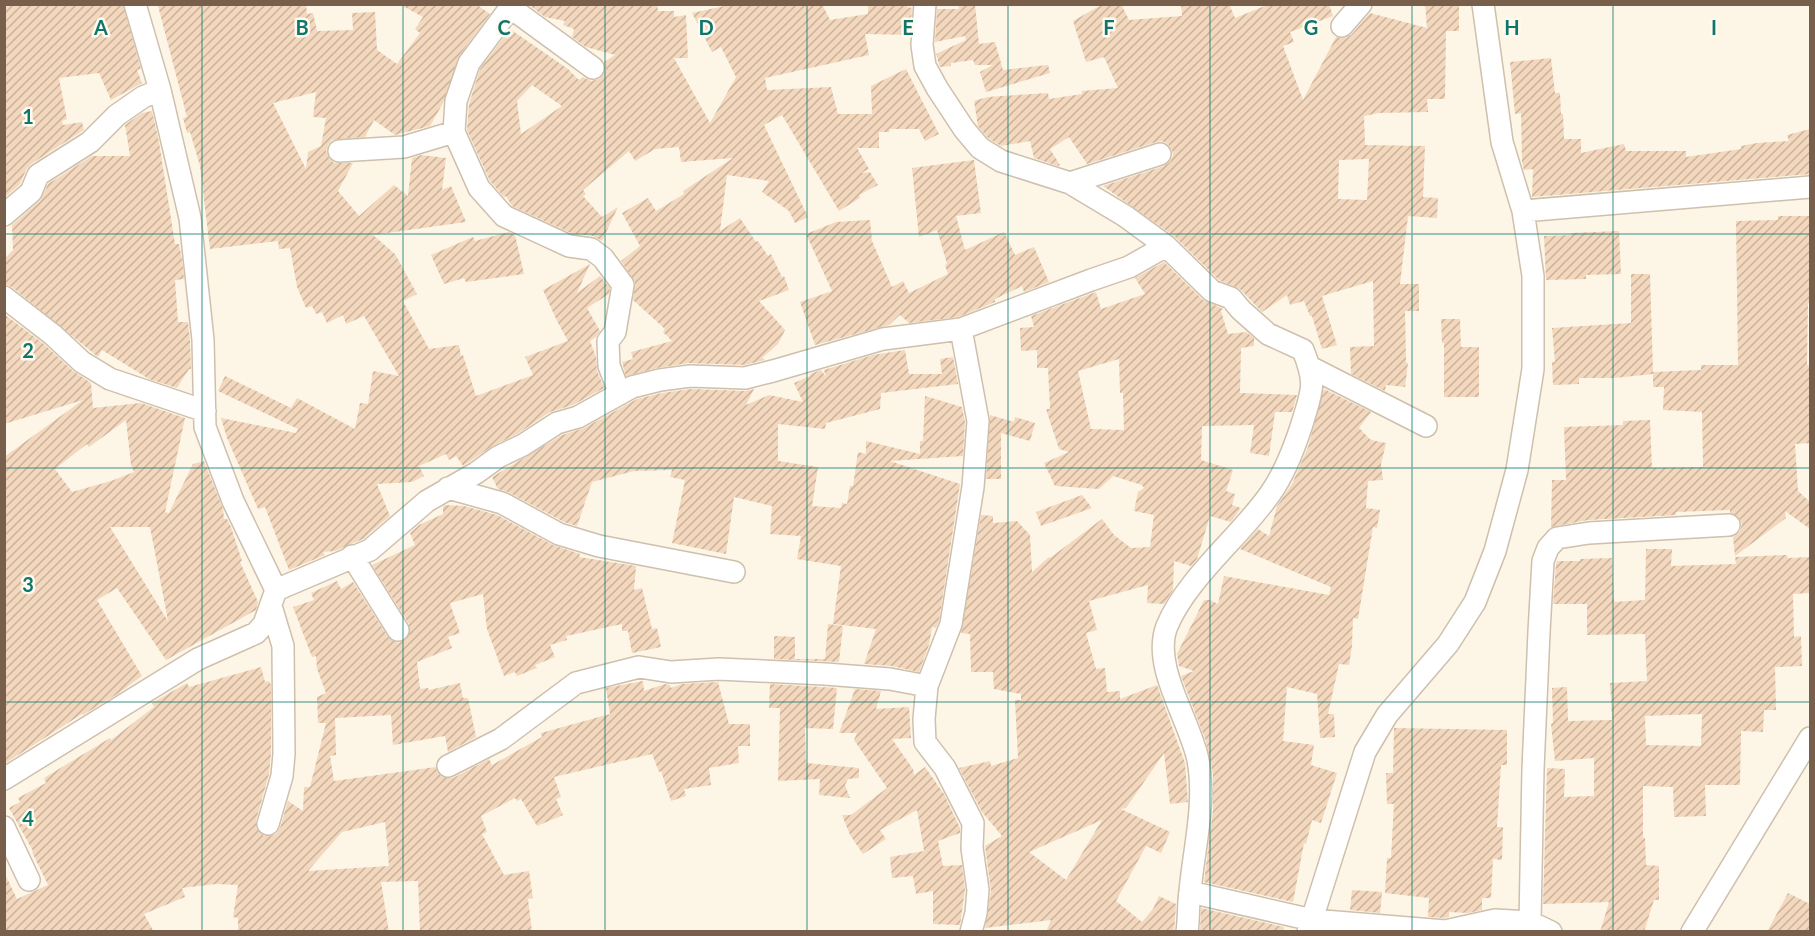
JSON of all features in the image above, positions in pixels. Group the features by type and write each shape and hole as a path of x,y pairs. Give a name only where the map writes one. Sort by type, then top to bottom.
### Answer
{"street":[{"path":"135,4 160,90 190,218 202,340 205,427 274,598 283,646 284,754 282,776 268,824"},
{"path":"925,4 922,45 925,66 964,129 980,148 1001,160 1070,183 1125,216 1166,246 1212,291 1231,298 1268,334 1303,350 1310,367 1313,388 1295,445 1284,469 1269,494 1177,605 1166,629 1163,651 1168,675 1191,735 1198,762 1197,846 1187,932"},
{"path":"1342,26 1361,4"},
{"path":"1310,926 1365,752 1387,715 1448,644 1475,602 1495,551 1517,470 1533,369 1533,276 1523,211 1502,142 1483,4"},
{"path":"593,68 512,7 469,63 456,101 454,132 479,188 504,216 569,246 591,249 603,258 623,285 615,332 608,341 609,366 620,394"},
{"path":"4,215 31,192 38,175 90,142 117,115 143,97 160,90"},
{"path":"339,151 404,147 454,132"},
{"path":"1070,183 1160,154"},
{"path":"1523,211 1810,187"},
{"path":"4,779 198,659 256,633 264,624 274,598 352,556 370,550 427,501 476,473 498,457 524,445 557,423 578,417 632,387 690,376 745,378 883,339 961,329 1129,267 1166,246"},
{"path":"4,297 53,335 82,362 110,379 205,411"},
{"path":"961,329 978,421 973,487 951,624 927,686 924,719 925,742 945,768 973,823 972,848 978,890 976,913 971,932"},
{"path":"1310,367 1426,426"},
{"path":"448,488 501,503 558,534 599,546 734,572"},
{"path":"1530,922 1533,769 1539,643 1543,561 1548,548 1557,538 1589,533 1729,525"},
{"path":"352,556 398,630"},
{"path":"448,766 501,739 576,683 639,667 671,672 719,669 825,674 890,679 927,686"},
{"path":"1692,932 1810,738"},
{"path":"4,827 29,880"},
{"path":"1190,892 1310,926 1445,931 1495,920 1530,922 1551,932"}],"building":[{"path":"4,4 123,4 141,69 137,70 142,83 111,100 99,73 59,78 67,119 62,121 63,125 82,122 84,130 31,164 20,184 4,198"},
{"path":"306,4 307,14 313,13 317,31 353,30 352,13 375,12 377,50 397,64 420,33 415,29 423,17 399,4 476,4 490,14 459,56 443,103 430,126 395,135 374,120 365,137 332,140 326,151 329,158 334,163 353,163 338,191 359,216 394,185 408,196 412,158 421,155 446,158 442,190 451,186 466,222 373,235 395,254 417,294 403,301 429,349 459,345 476,396 533,375 525,357 568,341 543,290 590,264 577,293 600,276 610,288 609,294 587,308 600,331 590,341 596,357 597,371 604,388 573,405 550,412 463,466 456,456 449,460 446,454 419,466 424,476 412,482 377,484 390,516 363,539 335,551 323,552 325,555 289,570 265,507 258,509 227,438 221,418 296,433 298,429 218,391 225,376 291,408 297,398 355,429 360,403 368,404 373,371 399,376 364,316 346,324 343,315 327,323 322,312 316,314 312,306 306,308 297,287 290,248 279,249 278,241 210,249 200,166 190,132 187,133 183,118 187,117 158,6","holes":["316,92 313,117 326,118 321,146 308,152 306,169 273,103"]},
{"path":"528,4 657,4 658,11 674,11 674,17 686,15 688,58 674,58 710,123 736,77 721,47 712,52 692,13 734,4 822,4 830,20 868,14 868,4 907,4 907,7 912,8 910,35 865,34 869,55 765,78 767,90 831,87 838,114 872,114 871,86 906,69 939,134 925,141 919,129 889,129 890,132 879,132 879,148 857,148 869,169 861,173 870,172 878,185 859,195 860,198 839,211 782,115 764,125 808,217 795,223 789,211 762,192 769,181 727,175 720,231 740,218 768,256 771,254 782,277 784,276 789,290 759,301 785,330 778,344 762,358 765,360 744,365 688,363 626,376 622,362 633,359 631,352 672,341 663,332 665,329 633,300 635,282 621,261 640,246 622,213 648,198 656,211 684,194 683,191 733,158 681,162 679,147 655,149 635,161 629,151 583,190 586,194 583,196 602,217 618,207 602,241 593,236 573,234 512,206 506,196 504,197 490,181 467,130 469,104 480,69 510,29 568,69 579,80 583,77 591,81 599,79 606,70 604,62 615,55 586,47 572,37 574,29 563,25 565,21 545,17","holes":["532,85 562,106 521,134 517,101"]},
{"path":"958,4 975,4 979,44 995,42 1003,70 1048,65 1050,73 986,92 980,72 993,65 975,65 973,60 940,67 936,54 966,40 965,36 935,42 937,9 959,9"},
{"path":"1103,4 1121,4 1129,20 1182,16 1181,4 1229,4 1235,18 1270,4 1329,4 1333,16 1290,32 1294,42 1283,46 1303,100 1336,37 1346,38 1351,35 1370,13 1427,28 1425,4 1459,4 1459,31 1446,31 1445,99 1427,99 1428,112 1379,113 1364,116 1365,145 1425,146 1423,197 1438,198 1437,218 1408,216 1400,284 1419,284 1419,311 1405,311 1406,363 1408,363 1405,387 1386,385 1385,391 1351,374 1350,347 1374,346 1373,281 1322,296 1337,345 1322,349 1312,316 1304,301 1290,305 1287,295 1262,312 1240,289 1219,280 1174,236 1103,186 1164,166 1173,156 1168,144 1162,141 1156,142 1087,164 1069,137 1050,149 1060,165 1058,166 1034,158 1030,141 1001,146 988,138 978,126 974,101 987,97 1048,93 1049,99 1082,94 1082,91 1118,88 1104,57 1086,62 1073,21","holes":["1369,159 1367,200 1338,199 1339,160"]},
{"path":"1551,58 1555,93 1560,93 1564,139 1581,139 1581,153 1624,144 1626,151 1686,151 1686,157 1741,149 1741,146 1757,143 1789,141 1787,135 1810,129 1810,174 1532,197 1533,169 1524,170 1522,162 1521,113 1515,114 1510,62"},
{"path":"152,111 175,244 179,244 182,259 184,279 175,280 178,322 188,322 190,341 191,369 177,388 149,379 102,350 98,357 12,287 4,284 4,259 13,250 12,225 40,201 48,184 92,156 130,156 125,125 142,113"},
{"path":"974,160 981,213 956,216 965,250 1004,232 1015,255 1034,247 1049,282 1024,292 1022,286 995,299 995,302 958,317 909,323 900,315 889,325 815,345 800,302 832,291 806,234 836,222 870,220 872,241 892,287 903,281 909,293 948,274 937,230 919,237 912,168"},
{"path":"1778,216 1810,216 1807,365 1810,365 1810,443 1795,444 1798,491 1810,502 1810,529 1785,511 1786,518 1735,556 1733,537 1740,531 1742,524 1739,518 1730,513 1730,510 1588,520 1551,527 1552,480 1566,480 1564,427 1623,425 1623,421 1650,420 1652,468 1703,467 1702,412 1663,410 1664,387 1653,387 1653,374 1614,378 1579,378 1579,384 1553,385 1552,362 1555,362 1552,328 1631,323 1631,274 1650,274 1653,372 1701,370 1701,365 1738,365 1736,221 1778,220"},
{"path":"1619,231 1621,274 1586,275 1586,279 1546,280 1544,236"},
{"path":"509,232 515,235 524,274 466,282 464,278 444,284 431,255 473,237 475,241"},
{"path":"1164,262 1203,300 1223,309 1221,311 1228,334 1246,332 1254,338 1254,346 1241,348 1240,393 1297,395 1292,412 1275,412 1269,456 1250,453 1254,425 1202,426 1201,460 1233,470 1226,491 1235,494 1232,505 1241,508 1231,522 1210,516 1197,559 1191,566 1174,561 1173,590 1164,604 1147,603 1148,585 1089,601 1097,630 1086,633 1096,669 1105,668 1107,692 1120,691 1120,699 1157,685 1185,763 1188,802 1170,804 1164,753 1126,808 1121,809 1170,832 1161,853 1146,846 1116,901 1142,922 1153,909 1159,896 1176,904 1174,932 1046,932 1051,920 985,928 991,891 985,846 1002,836 982,812 959,768 990,761 991,766 1018,758 1015,700 1021,700 1021,694 994,689 993,672 971,672 970,634 961,633 981,515 993,516 993,523 1017,521 1030,535 1032,572 1102,519 1114,535 1131,548 1150,547 1154,515 1134,511 1138,492 1144,488 1142,485 1113,476 1099,489 1055,486 1044,463 1069,452 1059,449 1046,409 1050,409 1048,368 1037,368 1037,350 1021,351 1020,328 1034,327 1031,316 1096,292 1101,309 1145,294 1135,278","holes":["1119,359 1124,430 1091,429 1078,371","1102,820 1066,880 1029,852"]},
{"path":"4,314 91,383 93,408 141,403 185,418 165,512 169,513 193,464 204,461 223,509 224,519 227,519 231,527 242,561 240,562 258,602 256,610 166,660 117,588 97,600 142,676 119,693 4,764 4,457 83,400 4,424","holes":["126,420 131,465 134,472 72,492 55,469 87,444 89,447","110,527 150,527 168,621"]},
{"path":"1441,319 1460,319 1461,347 1479,347 1479,397 1444,397 1444,343 1442,343"},
{"path":"905,350 909,374 942,374 940,359 953,357 958,384 881,393 880,409 826,423 825,429 778,424 778,461 818,467 812,506 841,508 842,503 847,504 850,486 853,486 858,452 866,454 866,441 920,454 920,441 923,441 925,396 962,407 965,422 963,456 890,461 960,484 939,621 936,628 932,627 929,645 919,672 892,666 864,664 876,629 833,624 841,566 797,559 801,536 770,534 772,506 734,497 726,554 672,543 685,480 670,477 672,470 634,471 592,482 577,526 564,522 498,489 492,477 562,435 584,428 637,399 691,389 745,391 754,389 746,405 769,395 803,402 794,383 810,374 821,370 826,377 824,370 873,355"},
{"path":"1324,389 1371,412 1359,428 1371,440 1386,443 1381,464 1383,480 1368,481 1366,508 1380,510 1377,528 1373,527 1358,619 1353,618 1349,665 1339,664 1328,714 1334,714 1335,737 1320,738 1317,694 1287,687 1283,741 1314,745 1311,765 1337,773 1321,823 1312,820 1306,844 1304,843 1293,902 1204,882 1213,810 1213,775 1206,741 1181,676 1194,671 1179,666 1177,654 1204,600 1218,604 1224,576 1329,595 1331,587 1240,549 1258,529 1269,536 1277,506 1292,484 1308,447"},
{"path":"990,415 1014,422 1015,417 1035,423 1030,441 1001,433 1001,479 986,479"},
{"path":"1082,495 1092,508 1041,526 1036,512"},
{"path":"445,505 464,506 497,515 553,545 580,554 579,557 636,566 634,590 642,588 652,629 657,628 661,647 632,653 628,631 622,631 622,624 566,636 567,640 550,645 555,657 517,676 515,672 504,676 487,629 483,594 450,603 460,633 448,637 452,648 417,662 420,689 428,688 429,690 460,683 463,698 468,698 476,737 448,752 445,736 393,745 391,715 335,718 336,755 330,756 334,781 436,767 442,777 453,778 489,759 492,765 542,737 541,733 610,714 606,688 643,681 644,691 665,684 670,685 671,688 682,684 718,682 729,724 750,724 750,746 738,746 739,763 709,768 711,785 684,789 686,796 671,801 661,771 659,772 652,754 554,777 561,797 556,799 563,815 537,826 521,799 517,801 515,798 481,816 487,832 482,834 504,875 529,871 533,898 528,899 532,932 420,932 418,881 381,882 389,932 238,932 238,918 233,917 238,885 216,884 182,888 185,897 144,914 154,932 4,932 4,872 17,899 48,885 33,851 9,808 20,802 18,798 46,783 44,778 110,738 111,740 154,707 152,703 187,683 189,687 261,667 265,682 269,681 271,685 271,753 269,774 256,820 256,828 264,836 276,834 288,801 303,811 304,787 310,787 326,723 318,723 317,697 326,693 317,669 316,656 312,657 293,607 314,600 311,593 337,581 341,589 353,582 388,637 398,643 405,640 409,635 409,624 372,565 415,545 410,533 419,525 443,514","holes":["385,822 389,866 308,871 342,832"]},
{"path":"1646,549 1672,549 1671,566 1736,564 1735,557 1787,555 1788,558 1810,557 1810,593 1793,594 1794,637 1801,636 1802,666 1775,667 1776,710 1764,710 1763,732 1741,731 1740,785 1705,785 1706,816 1674,817 1673,787 1643,786 1643,838 1645,838 1646,865 1659,866 1659,900 1654,900 1644,932 1600,932 1609,902 1543,904 1547,768 1565,769 1564,797 1594,796 1594,758 1555,761 1551,724 1553,723 1552,688 1567,687 1568,721 1612,720 1610,683 1647,681 1645,634 1587,635 1587,604 1553,604 1557,561 1612,558 1614,602 1645,600","holes":["1702,714 1701,746 1646,745 1645,716"]},
{"path":"828,624 843,626 839,662 774,659 774,636 795,637 795,659 825,659"},
{"path":"770,684 837,688 833,729 805,728 806,763 859,768 859,778 848,779 845,785 850,798 819,795 820,779 778,781 780,708 769,708"},
{"path":"855,689 881,691 876,709 909,707 911,738 892,739 913,769 914,775 925,767 944,794 960,828 960,833 938,841 943,866 962,865 965,890 960,925 933,924 933,891 916,894 913,876 892,878 890,857 924,851 917,810 880,830 886,839 863,854 850,835 842,815 851,815 887,788 854,740 857,733 839,733"},
{"path":"1394,728 1507,730 1507,765 1501,765 1497,827 1503,827 1502,860 1493,859 1491,898 1482,898 1482,910 1468,913 1449,912 1449,917 1444,918 1428,917 1429,898 1385,893 1387,858 1391,858 1394,804 1387,804 1386,773 1393,773"},
{"path":"1352,890 1382,892 1380,913 1350,910"},
{"path":"1788,893 1810,904 1810,932 1767,932"},
{"path":"1201,908 1284,927 1283,932 1200,932"}]}
